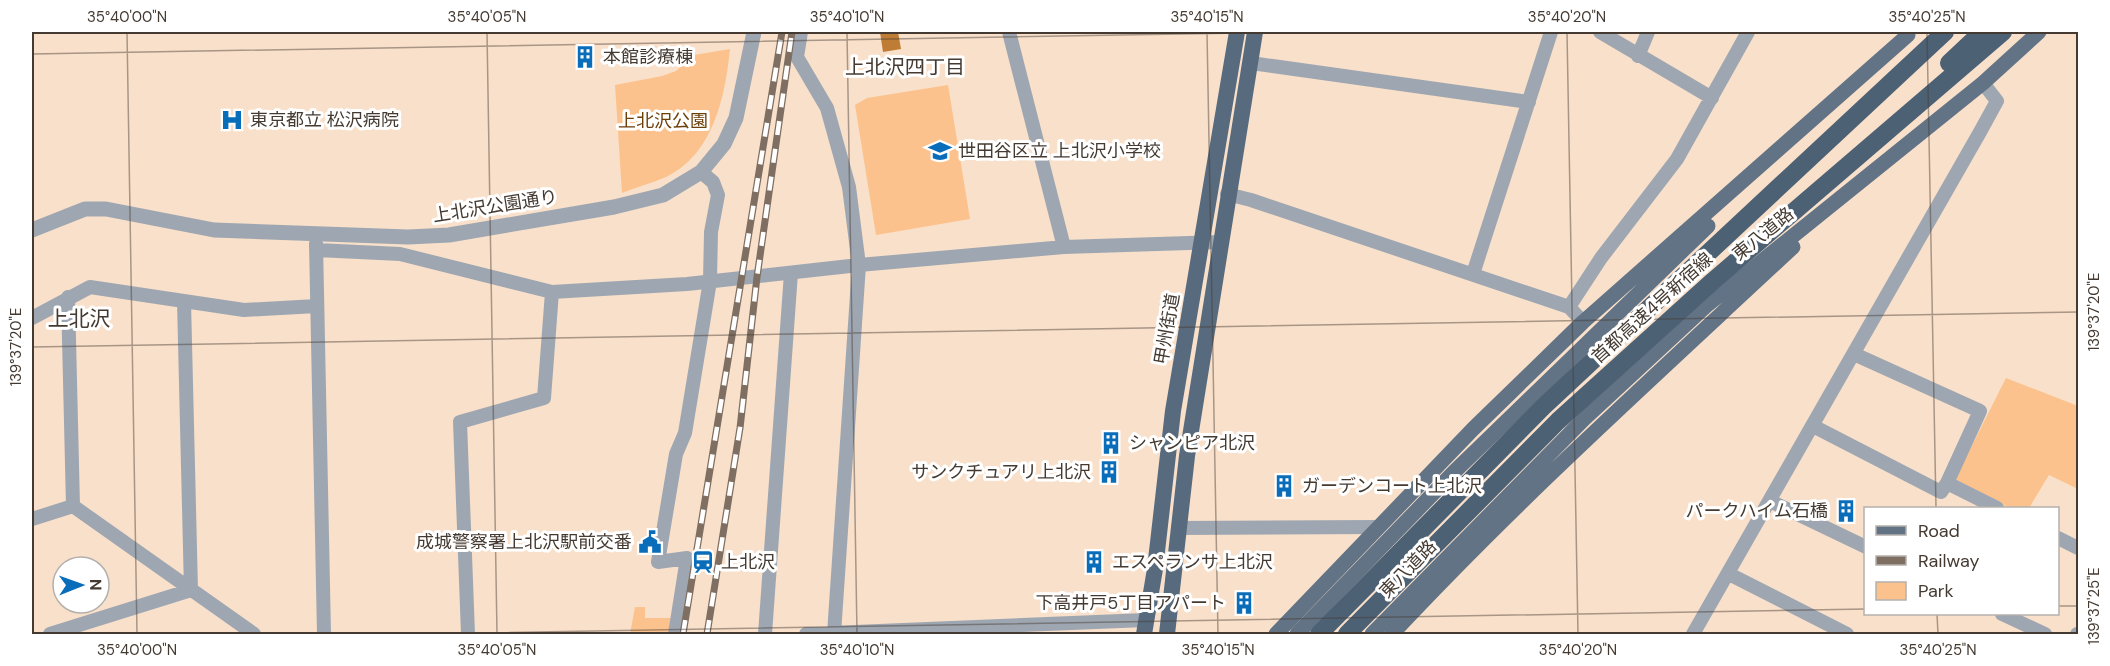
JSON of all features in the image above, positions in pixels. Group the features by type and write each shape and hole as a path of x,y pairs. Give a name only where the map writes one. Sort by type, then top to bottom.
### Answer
{"highway":[{"name":"甲州街道","path":"1145,627 1155,568 1173,411 1237,32"},
{"path":"1167,634 1187,456 1227,194 1255,32"},
{"name":"首都高速4号新宿線","path":"1319,634 1543,407 1945,32"},
{"path":"1829,141 1959,32"},
{"path":"1847,164 1982,32"},
{"name":"首都高速4号新宿線","path":"1347,634 1558,421 1847,164 2003,32"}],"main road":[{"name":"東八道路","path":"1372,634 1584,419 1706,306 1983,83 2040,32"},
{"name":"東八道路","path":"1297,634 1462,465 1679,253 1910,33"},
{"path":"1276,634 1378,526 1406,502 1473,429 1583,322 1910,33"},
{"path":"1392,634 1463,559 1584,440 1897,151"},
{"path":"1406,502 1463,559"}],"street":[{"name":"上北沢公園通り","path":"32,231 69,213 96,209 214,230 272,234 314,232 408,237 449,235 614,207 663,195 701,172 724,144 736,118 754,32"},
{"path":"801,32 797,57 827,108 849,187 859,265 834,634"},
{"path":"1009,32 1064,247"},
{"path":"1473,274 1551,32"},
{"path":"1600,32 1712,98"},
{"path":"1638,56 1648,32"},
{"path":"1569,307 1601,258 1677,159 1748,32"},
{"path":"1251,63 1529,102"},
{"path":"1693,634 1997,101 1983,83"},
{"path":"675,634 687,558 658,562 675,454 685,433 710,281 711,232 718,195 713,182 701,172"},
{"path":"1227,194 1245,198 1569,307 1583,322"},
{"path":"314,232 317,250 324,634"},
{"path":"317,250 400,254 552,292 710,281 1064,247 1220,242"},
{"path":"765,634 791,273"},
{"path":"32,318 90,287 244,310 317,306"},
{"path":"468,634 460,422 544,398 552,292"},
{"path":"68,297 73,506"},
{"path":"184,301 191,590"},
{"path":"1813,426 1941,492 1947,483 1980,411 1854,354"},
{"path":"1947,483 1995,507"},
{"path":"1770,501 1864,546"},
{"path":"32,519 73,506"},
{"path":"73,506 255,634"},
{"path":"1180,528 1378,526"},
{"path":"2059,538 2079,548"},
{"path":"1728,574 1847,634"},
{"path":"50,634 191,590"},
{"path":"2004,615 2045,634"},
{"path":"806,634 1145,627"}],"green space":[{"name":"上北沢公園","path":"730,49 720,104 706,139 696,154 666,177 622,193 615,85 662,76 676,71 694,55"},
{"path":"948,85 970,219 876,235 855,105 867,98"},
{"path":"2006,378 2078,406 2078,489 2049,475 2030,507 2008,507 1953,483"},
{"path":"635,607 645,607 645,618 672,618 669,634 630,634"}],"shaded area":[{"path":"880,32 898,32 901,49 883,52"}],"railway":[{"path":"683,634 782,32"},
{"path":"707,634 740,428 757,277 792,32"}],"place":[{"name":"本館診療棟","path":"585,57"},
{"name":"東京都立 松沢病院","path":"232,120"},
{"name":"世田谷区立 上北沢小学校","path":"940,151"},
{"name":"シャンピア北沢","path":"1111,443"},
{"name":"サンクチュアリ上北沢","path":"1109,472"},
{"name":"ガーデンコート上北沢","path":"1284,486"},
{"name":"パークハイム石橋","path":"1846,511"},
{"name":"成城警察署上北沢駅前交番","path":"650,542"},
{"name":"上北沢","path":"703,562"},
{"name":"エスペランサ上北沢","path":"1094,562"},
{"name":"下高井戸5丁目アパート","path":"1244,603"}],"district":[{"name":"上北沢四丁目","path":"905,67"},
{"name":"上北沢","path":"79,319"}]}
